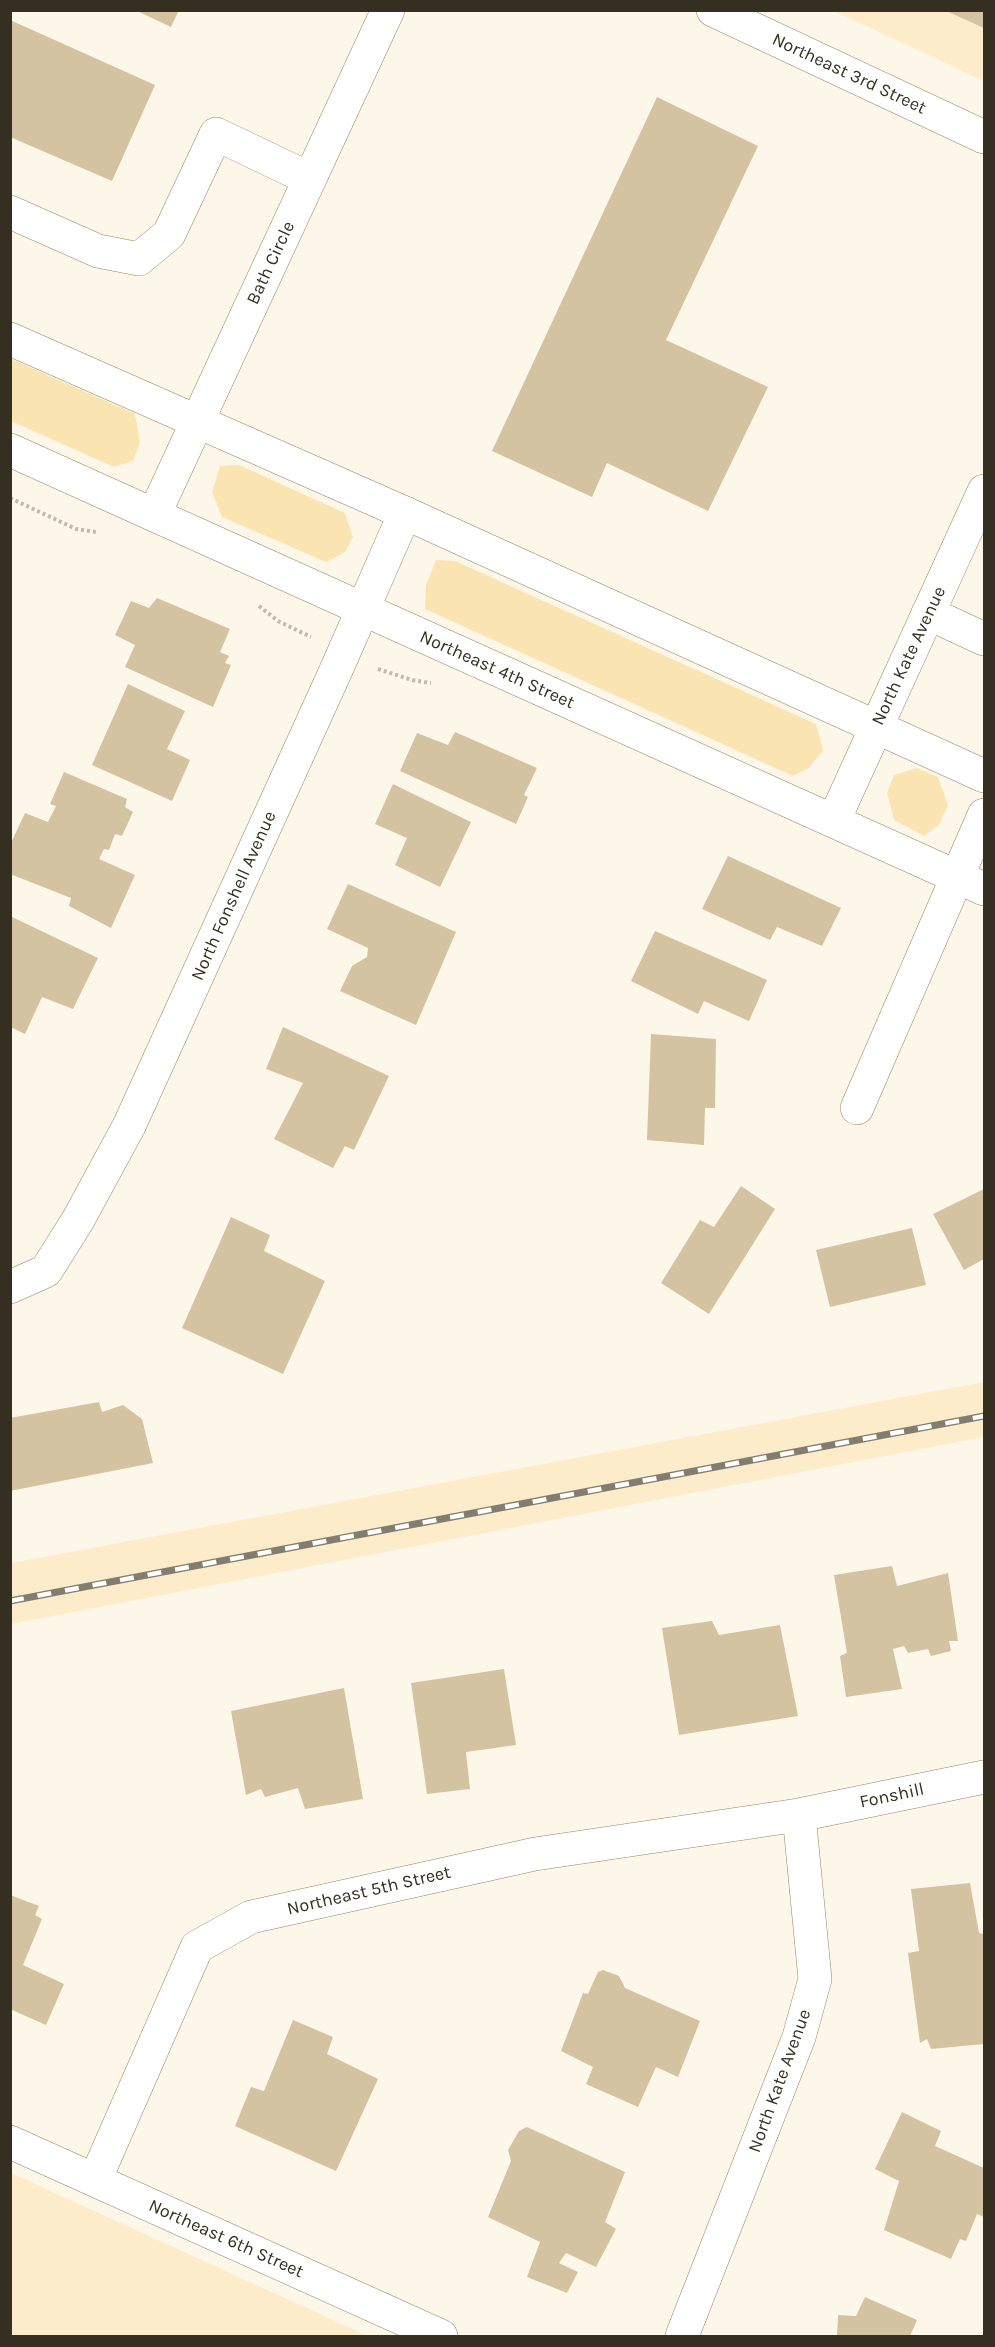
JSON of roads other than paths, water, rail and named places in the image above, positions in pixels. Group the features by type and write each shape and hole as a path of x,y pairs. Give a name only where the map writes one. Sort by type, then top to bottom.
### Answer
{"street":[{"name":"Bath Circle","path":"154,516 388,10"},
{"name":"Northeast 3rd Street","path":"713,10 984,137"},
{"path":"10,212 98,251 140,259 169,234 216,134 310,179"},
{"path":"10,339 405,513 984,776"},
{"name":"Northeast 4th Street","path":"10,450 971,883"},
{"name":"North Kate Avenue","path":"834,820 984,491"},
{"name":"North Fonshell Avenue","path":"10,1287 46,1271 78,1220 129,1126 405,513"},
{"path":"928,613 984,639"},
{"path":"857,1108 971,883 984,815"},
{"name":"Fonshill","path":"799,1815 984,1777"},
{"name":"North Kate Avenue","path":"682,2337 799,2037 815,1978 799,1815"},
{"name":"Northeast 5th Street","path":"95,2180 197,1947 251,1917 535,1854 799,1815"},
{"name":"Northeast 6th Street","path":"10,2142 441,2337"}],"railway":[{"path":"10,1601 984,1416"}]}
